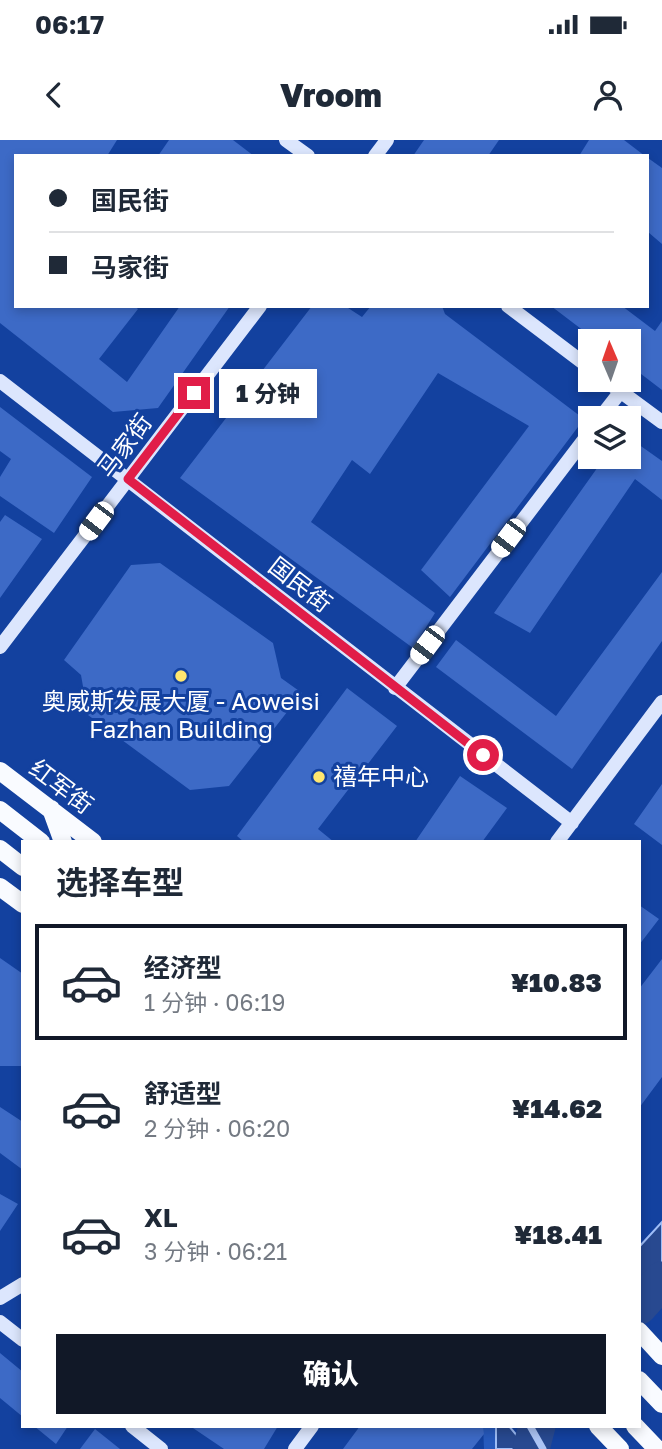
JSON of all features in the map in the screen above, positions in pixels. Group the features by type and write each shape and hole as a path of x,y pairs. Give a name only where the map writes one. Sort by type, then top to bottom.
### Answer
{"main road":[{"name":"红军街","path":"0,771 91,840"},
{"path":"51,808 61,840"},
{"path":"0,810 38,840"},
{"path":"0,849 21,865"},
{"path":"0,887 21,903"},
{"path":"641,1333 662,1356"},
{"path":"641,1382 662,1404"},
{"path":"600,1428 620,1449"},
{"path":"637,1428 657,1449"}],"street":[{"path":"286,140 305,154"},
{"name":"马家街","path":"0,647 258,308"},
{"path":"511,308 578,359"},
{"name":"国民街","path":"0,382 572,823"},
{"path":"609,406 620,392"},
{"path":"622,392 662,422"},
{"path":"395,688 578,448"},
{"path":"559,840 662,702"},
{"path":"0,1298 21,1285"},
{"path":"0,1322 21,1338"},
{"path":"135,1428 161,1449"},
{"path":"295,1449 311,1428"},
{"path":"531,1428 543,1449"}],"shaded area":[{"path":"662,1222 662,1300 641,1278 641,1245"},
{"path":"483,1428 509,1428 525,1449 484,1449"},
{"path":"496,1428 511,1428 528,1449 496,1449"}],"building":[{"path":"0,140 117,140 108,154 14,154 14,308 137,308 99,359 127,382 179,308 229,308 158,408 113,412 0,323"},
{"path":"169,140 233,140 251,154 159,154"},
{"path":"424,140 499,140 489,154 414,154"},
{"path":"589,140 624,140 642,154 580,154"},
{"path":"649,159 662,168 662,244 649,233"},
{"path":"310,308 348,308 362,317 369,308 443,308 445,314 578,414 578,427 450,597 421,570 529,426 438,373 370,474 352,460 311,522 435,613 413,648 180,478"},
{"path":"554,308 625,308 655,331 662,321 662,390 641,374 641,329 581,329"},
{"path":"0,407 92,477 54,533 0,496 0,477 11,459 0,451"},
{"path":"641,446 662,461 662,500 635,479 530,633 494,613 596,469 641,469"},
{"path":"5,515 42,539 0,598 0,522"},
{"name":"奥威斯发展大厦 - Aoweisi Fazhan Building","path":"160,563 273,643 281,678 302,693 229,786 190,790 88,715 81,675 64,660 131,565"},
{"path":"662,572 662,641 572,769 436,667 456,640 556,716"},
{"name":"禧年中心","path":"347,688 397,726 318,829 332,840 242,840 237,836"},
{"name":"禧年中心","path":"460,776 507,808 483,840 416,840"},
{"path":"662,784 662,845 634,824"},
{"path":"641,906 659,919 641,942"},
{"path":"0,958 21,973 21,1066 0,1066"},
{"path":"662,959 662,1077 641,1105 641,986"},
{"path":"0,1107 21,1121 21,1169 0,1153"},
{"path":"0,1194 18,1204 0,1231"},
{"path":"0,1353 21,1370 21,1415 0,1398"},
{"path":"36,1428 67,1428 56,1444"},
{"path":"193,1428 277,1428 264,1449 224,1449"},
{"path":"359,1428 483,1428 484,1434 472,1449 343,1449"},
{"path":"95,1429 120,1449 80,1449"}],"waterway":[{"path":"641,1304 662,1280"},
{"path":"531,1449 536,1428"}],"place":[{"name":"奥威斯发展大厦 - Aoweisi Fazhan Building","path":"181,676"},
{"name":"禧年中心","path":"319,777"}],"route":[{"path":"194,393 128,479 483,755"}]}
